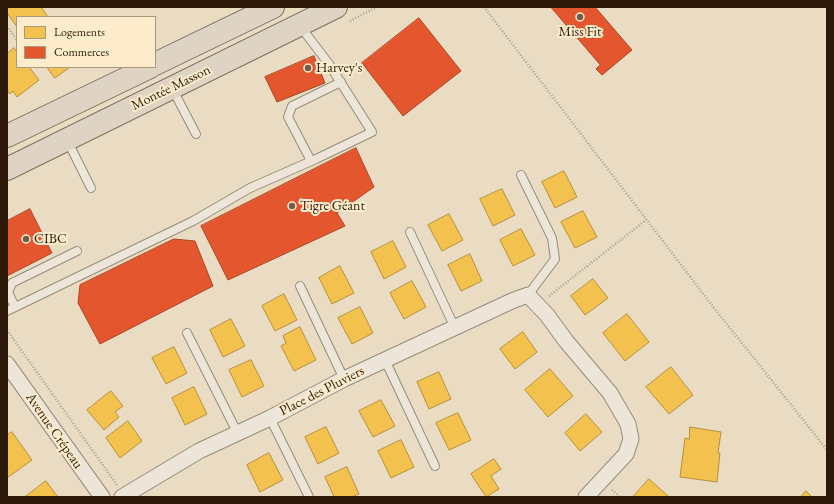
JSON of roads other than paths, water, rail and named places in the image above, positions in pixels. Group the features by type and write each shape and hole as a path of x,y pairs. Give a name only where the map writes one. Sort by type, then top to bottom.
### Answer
{"main road":[{"name":"Montée Masson","path":"156,64 273,7"},
{"name":"Montée Masson","path":"7,169 336,7"},
{"name":"Montée Masson","path":"7,136 148,68"}],"street":[{"name":"Place des Pluviers","path":"122,497 199,451 237,432 270,418 344,379 514,300 533,300"},
{"path":"533,300 610,393 628,424 631,439 626,454 586,497"},
{"name":"Avenue Crépeau","path":"7,364 102,497"}],"lane":[{"path":"77,251 12,283 8,292 11,309 193,221 250,188 372,132 329,64 300,25"},
{"path":"311,161 288,117 292,106 341,82"},
{"path":"172,87 196,134"},
{"path":"67,139 91,188"},
{"path":"521,175 552,238 555,259 533,300"},
{"path":"410,232 454,328"},
{"path":"300,286 344,379"},
{"path":"188,333 237,432"},
{"path":"385,360 435,466"},
{"path":"270,418 309,497"}],"place":[{"name":"Miss Fit","path":"580,17"},
{"name":"Harvey's","path":"308,68"},
{"name":"Tigre Géant","path":"292,206"},
{"name":"CIBC","path":"26,239"}]}
